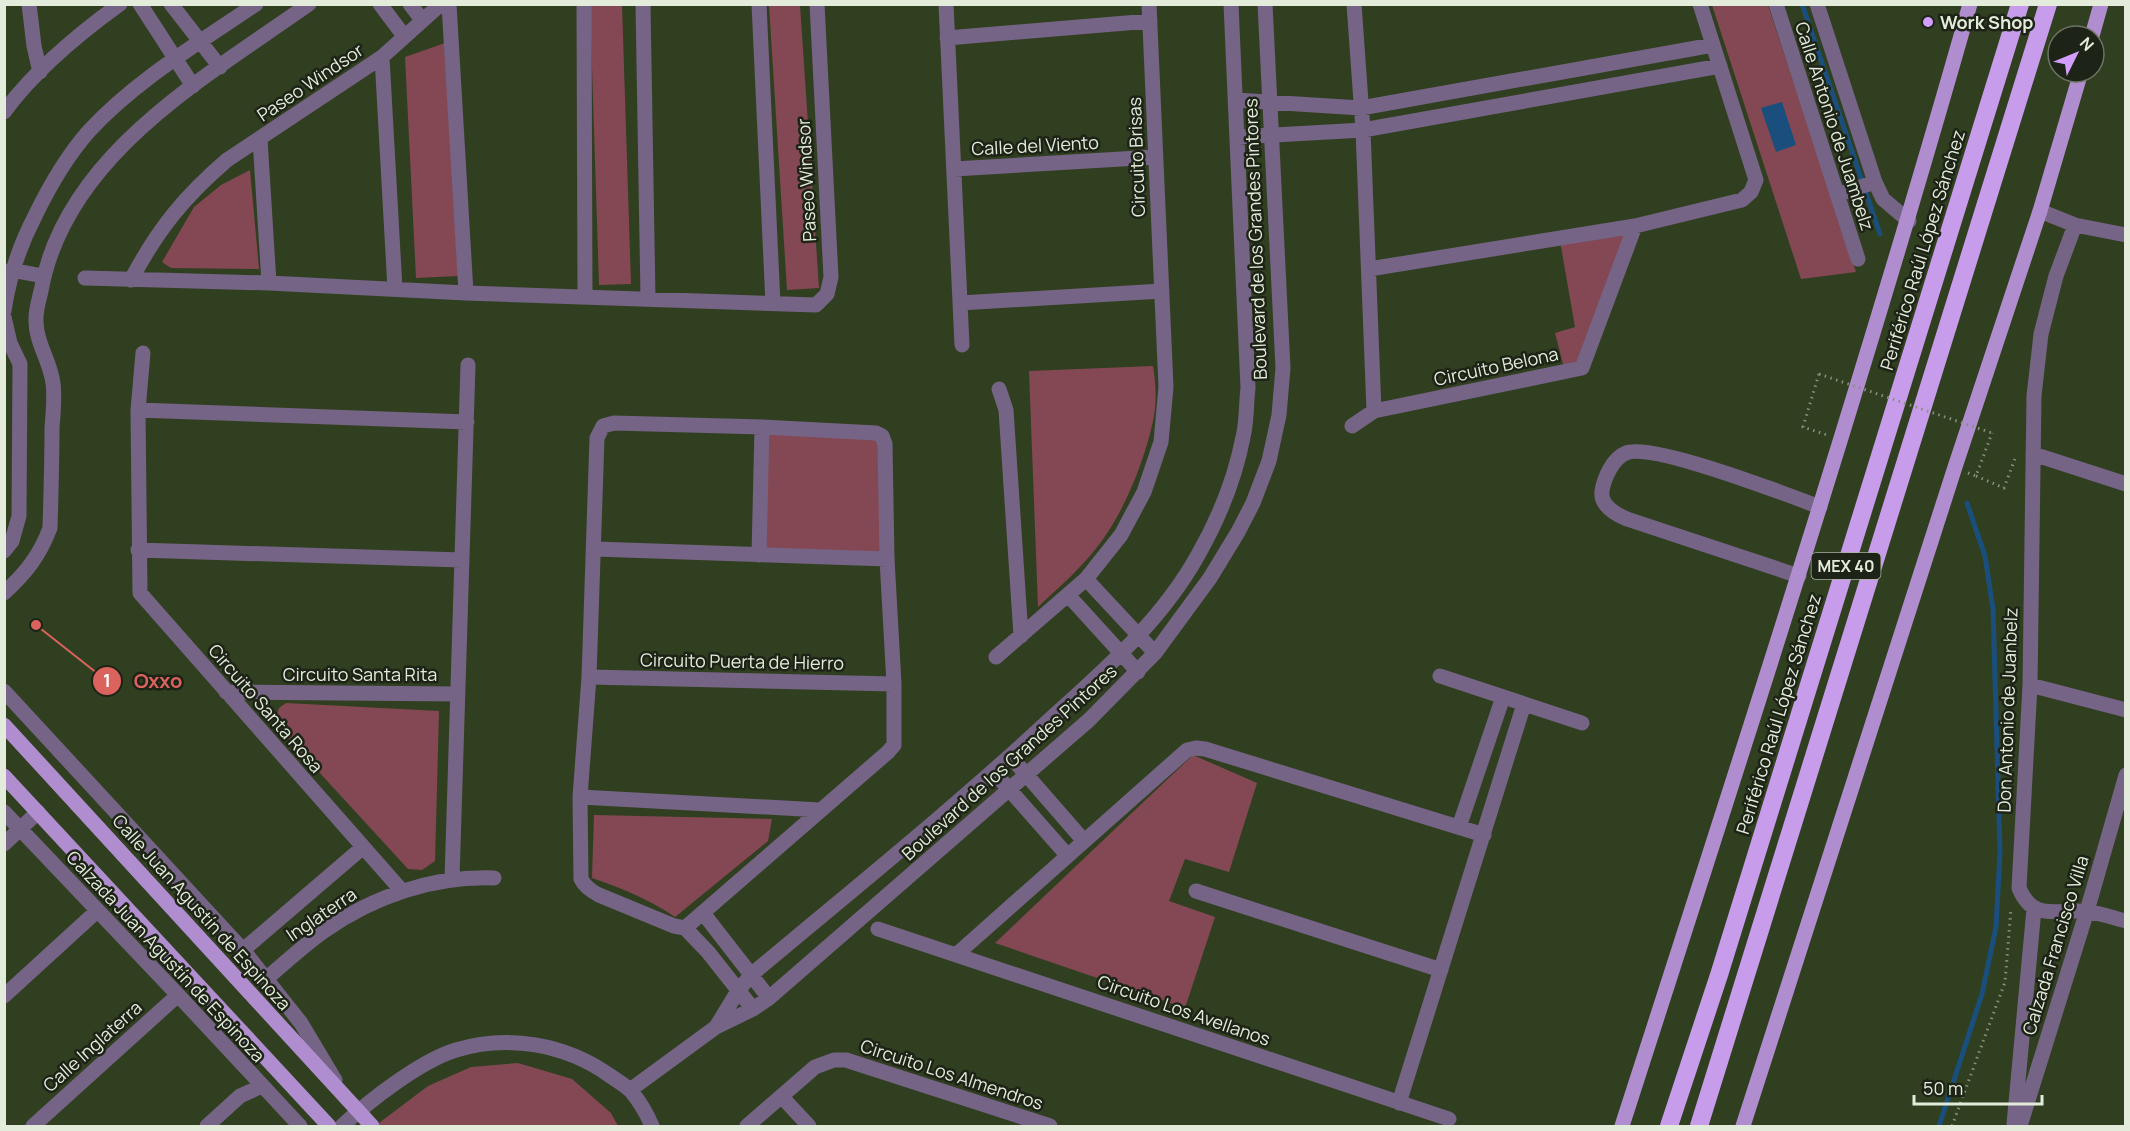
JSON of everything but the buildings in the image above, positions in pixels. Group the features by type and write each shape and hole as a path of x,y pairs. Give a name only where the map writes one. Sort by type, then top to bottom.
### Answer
{"highway":[{"name":"Periférico Raúl López Sánchez","path":"1669,1126 1719,975 2020,4"},
{"name":"MEX 40","path":"1699,1126 2048,4"}],"main road":[{"name":"Periférico Raúl López Sánchez","path":"1622,1126 1799,576 1908,220 1970,4"},
{"path":"2095,24 2101,4"},
{"path":"1743,1126 1955,467 2040,211 2077,84"},
{"name":"Calle Juan Agustín de Espinoza","path":"4,725 372,1126"},
{"path":"4,776 329,1126"}],"street":[{"path":"29,4 40,72"},
{"path":"4,112 11,93 40,72 77,37 120,4"},
{"path":"140,4 193,86"},
{"path":"171,4 220,67"},
{"path":"4,311 11,270 20,244 48,189 67,159 89,132 112,109 175,59 256,4"},
{"path":"4,592 26,573 42,548 50,528 53,384 38,337 36,317 43,276 54,245 71,212 114,153 137,130 193,86 309,4"},
{"path":"380,4 404,36"},
{"path":"410,4 422,20"},
{"name":"Paseo Windsor","path":"131,280 166,221 184,199 227,160 382,57 441,4"},
{"path":"450,4 466,293"},
{"path":"584,4 585,297"},
{"path":"642,4 648,298"},
{"path":"759,4 773,304"},
{"name":"Paseo Windsor","path":"85,278 816,305 827,294 831,277 817,4"},
{"path":"946,4 962,345"},
{"name":"Circuito Brisas","path":"996,657 1086,579 1121,535 1144,492 1161,442 1166,387 1149,4"},
{"name":"Boulevard de los Grandes Pintores","path":"716,1027 738,991 752,975 993,771 1122,654 1173,593 1197,558 1215,525 1228,494 1244,436 1248,388 1231,4"},
{"name":"Boulevard de los Grandes Pintores","path":"630,1090 716,1027 753,1009 769,998 1089,720 1155,653 1210,578 1238,532 1253,503 1269,461 1279,415 1283,368 1264,4"},
{"path":"1354,4 1363,130 1374,411"},
{"path":"1369,269 1635,226 1742,200 1751,192 1756,180 1700,4"},
{"name":"Calle Antonio de Juambelz","path":"1776,4 1841,193 1858,258"},
{"name":"Calle Antonio de Juambelz","path":"1817,4 1871,184 1883,199 1908,220"},
{"path":"947,38 1150,21"},
{"path":"1236,100 1361,108 1713,45"},
{"name":"Paseo Windsor","path":"382,57 395,289"},
{"path":"1237,137 1363,130 1720,66"},
{"name":"Paseo Windsor","path":"261,139 269,283"},
{"name":"Calle del Viento","path":"954,169 1155,157"},
{"path":"1841,193 1871,184"},
{"path":"2040,211 2076,225 2126,235"},
{"name":"Don Antonio de Juanbelz","path":"2034,909 2024,899 2019,888 2030,685 2034,396 2041,334 2056,276 2076,225"},
{"name":"Circuito Belona","path":"1352,426 1374,411 1582,368 1635,226"},
{"path":"11,270 43,276"},
{"path":"960,303 1162,291"},
{"path":"4,317 10,343 20,364 19,516 12,541 4,551"},
{"path":"143,353 138,410 138,549 462,560"},
{"path":"20,364 49,368"},
{"path":"452,879 468,365"},
{"path":"999,389 1006,410 1021,636"},
{"path":"138,410 467,422"},
{"path":"685,928 894,745 894,684 887,559 885,444 882,436 762,427 614,423 603,426 597,438 589,676 580,797 580,872 584,885 599,895 674,926 685,928 708,952 753,1009"},
{"path":"759,555 762,427"},
{"path":"1799,576 1627,519 1613,512 1604,502 1602,493 1604,482 1618,458 1626,452 1641,450 1659,453 1755,482 1820,507"},
{"path":"2033,454 2126,484"},
{"name":"Circuito Santa Rosa","path":"138,549 140,593 402,891"},
{"path":"595,549 887,559"},
{"path":"1086,579 1155,653"},
{"path":"1068,595 1138,672"},
{"name":"Circuito Puerta de Hierro","path":"589,676 894,684"},
{"path":"1440,676 1582,723"},
{"path":"2030,685 2126,710"},
{"path":"4,691 267,978 301,1023 345,1098"},
{"name":"Circuito Santa Rita","path":"226,692 458,694"},
{"path":"1459,827 1503,697"},
{"path":"1399,1103 1524,704"},
{"path":"957,954 1187,750 1196,748 1484,835"},
{"path":"1010,756 1084,841"},
{"path":"993,771 1067,855"},
{"name":"Calzada Francisco Villa","path":"2020,1126 2087,911 2126,775"},
{"path":"580,797 820,810"},
{"name":"Calzada Juan Agustín de Espinoza","path":"4,812 300,1126"},
{"path":"4,844 38,812"},
{"name":"Inglaterra","path":"243,950 362,848"},
{"name":"Inglaterra","path":"267,978 324,931 375,902 402,891 452,879 494,878"},
{"path":"1196,891 1441,970"},
{"path":"2014,1126 2034,909 2057,913 2087,911 2126,921"},
{"path":"4,996 97,912"},
{"path":"703,913 769,998"},
{"name":"Circuito Los Avellanos","path":"878,929 1449,1119"},
{"name":"Calle Inglaterra","path":"33,1126 178,995"},
{"path":"342,1126 392,1086 429,1063 454,1050 491,1042 529,1043 565,1052 597,1066 630,1090 652,1126"},
{"name":"Circuito Los Almendros","path":"747,1126 815,1067 834,1060 846,1060 1050,1126"},
{"path":"207,1126 240,1096 262,1086"},
{"path":"782,1097 809,1126"}],"path":[{"path":"1840,440 1803,427 1819,374 1992,432 1976,476"},
{"path":"1955,467 2004,488 2019,448 2033,454"},
{"path":"1952,1126 2005,982 2011,903"}],"shaded area":[{"path":"590,5 622,5 631,284 599,285"},
{"path":"769,5 800,5 819,288 787,290"},
{"path":"1712,5 1768,5 1856,272 1801,279"},
{"path":"445,43 458,276 416,278 405,57"},
{"path":"250,170 259,269 171,268 162,262 194,207 221,185"},
{"path":"1630,230 1580,365 1564,368 1555,333 1575,327 1560,241"},
{"path":"1153,366 1156,394 1153,421 1138,472 1123,506 1094,551 1038,607 1029,371"},
{"path":"765,429 881,439 882,555 765,551"},
{"path":"286,703 439,711 435,861 422,870 408,869 274,723 279,708"},
{"path":"1193,755 1257,783 1229,872 1185,859 1169,901 1215,917 1185,1008 995,943"},
{"path":"594,815 772,819 768,841 675,917 635,894 592,878"},
{"path":"518,1063 572,1079 611,1113 618,1126 375,1126 428,1086 471,1067"}],"water":[{"path":"1782,102 1796,145 1776,152 1761,108"}],"waterway":[{"path":"1802,4 1880,234"},
{"path":"1939,1126 1982,994 1996,927 2000,852 1993,609 1985,556 1967,503"}],"place":[{"name":"Work Shop","path":"1928,22"},
{"name":"Oxxo","path":"36,625"}]}
